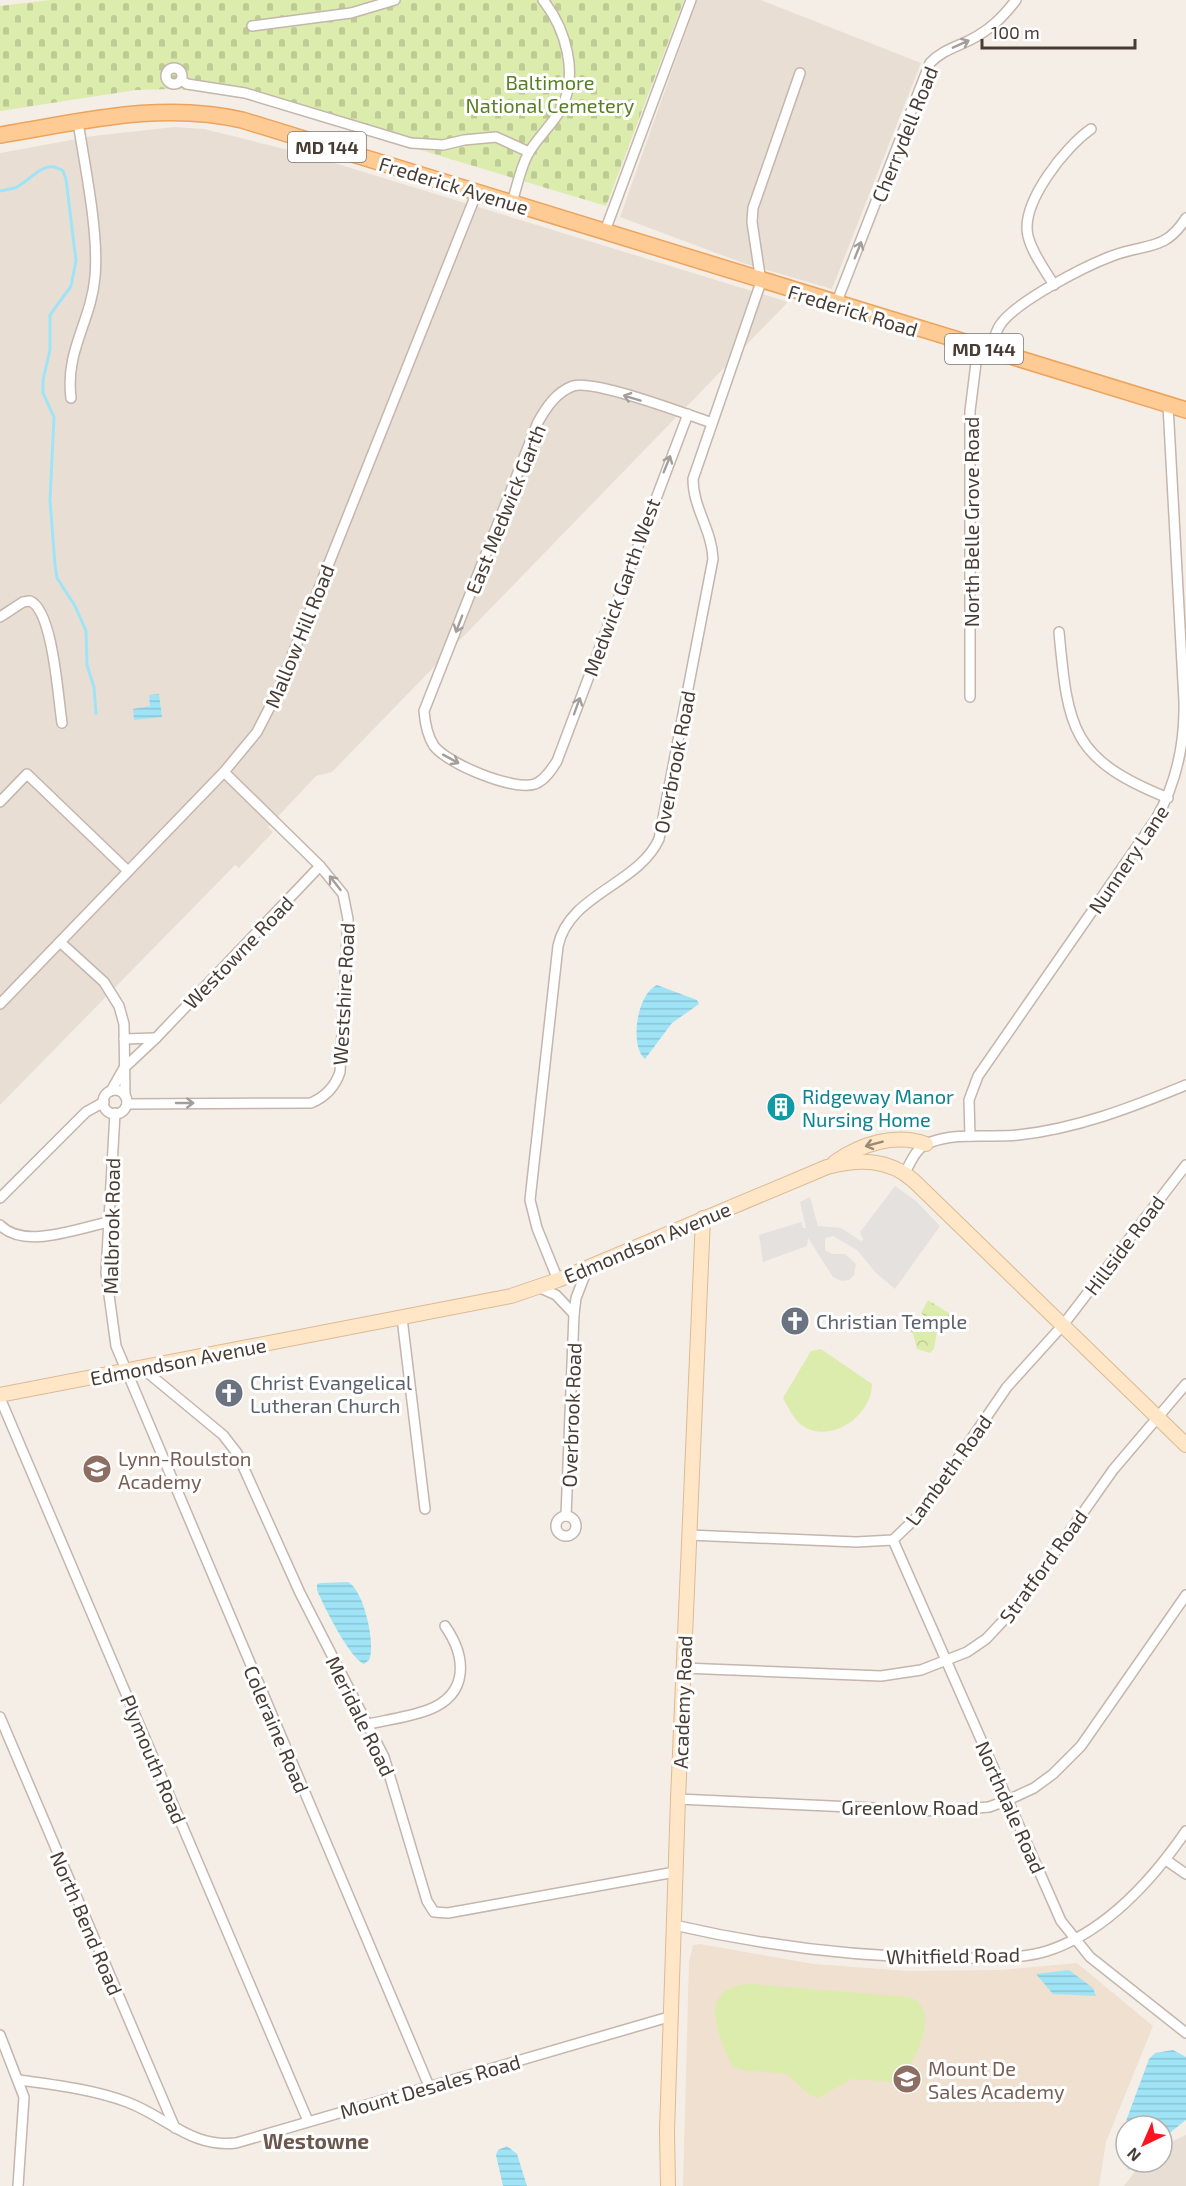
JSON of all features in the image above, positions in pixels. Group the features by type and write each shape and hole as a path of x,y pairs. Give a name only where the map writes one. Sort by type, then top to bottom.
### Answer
{"main road":[{"name":"Frederick Avenue","path":"0,135 166,110 222,116 512,202 761,282"},
{"name":"Frederick Road","path":"761,282 1186,410"},
{"path":"827,1167 848,1152 896,1138 926,1144"},
{"name":"Edmondson Avenue","path":"0,1396 474,1305 558,1280 827,1167 844,1162 872,1161 894,1167 905,1173 1186,1445"},
{"name":"Academy Road","path":"668,2186 667,2131 675,1872 703,1218"}],"street":[{"path":"252,26 351,13 395,0"},
{"path":"512,202 529,152 561,108 568,79 565,43 557,22 543,0"},
{"path":"605,231 691,0"},
{"name":"Cherrydell Road","path":"836,304 930,63 944,51 987,31 1016,0"},
{"path":"761,282 752,222 753,208 800,73"},
{"path":"181,80 187,84 245,93 411,143 443,146 464,140 496,137 529,152"},
{"path":"71,398 69,371 71,357 85,321 95,276 88,189 78,122"},
{"path":"1054,285 1028,236 1028,214 1059,159 1078,138 1091,129"},
{"name":"Mallow Hill Road","path":"0,1004 224,772 257,732 278,690 477,192"},
{"name":"North Belle Grove Road","path":"970,697 970,411 984,349 1009,315 1054,285 1112,256 1165,241 1174,236 1186,218"},
{"name":"Overbrook Road","path":"558,1280 537,1228 530,1200 558,946 561,933 572,916 646,861 659,839 713,559 710,534 696,504 693,491 696,466 761,282"},
{"name":"East Medwick Garth","path":"424,711 538,422 553,399 573,386 593,386 688,414"},
{"name":"Nunnery Lane","path":"970,1136 969,1100 978,1076 1156,819 1168,798 1178,767 1184,721 1168,405"},
{"path":"688,414 712,423"},
{"name":"Medwick Garth West","path":"424,711 429,737 442,754 507,783 521,786 537,783 557,761 688,414"},
{"path":"0,617 22,602 30,601 40,607 48,629 62,723"},
{"path":"1059,632 1068,711 1082,741 1110,769 1168,798"},
{"name":"Westshire Road","path":"126,1100 311,1103 322,1099 336,1082 342,1062 348,919 343,894 320,866 224,772"},
{"path":"0,802 27,774 128,871"},
{"name":"Westowne Road","path":"124,1068 135,1060 320,866"},
{"path":"60,942 114,993 119,1006 124,1039 126,1100 122,1112 115,1113 108,1111 104,1102"},
{"path":"124,1039 156,1038"},
{"path":"0,1198 86,1112 104,1102 124,1068"},
{"path":"905,1173 919,1149 926,1144 970,1136 1017,1135 1062,1127 1142,1103 1186,1085"},
{"path":"111,1091 118,1090 126,1100"},
{"name":"Malbrook Road","path":"115,1113 106,1273 116,1346 124,1372"},
{"name":"Hillside Road","path":"1063,1325 1186,1165"},
{"path":"0,1225 11,1234 29,1238 109,1222"},
{"name":"Overbrook Road","path":"566,1516 574,1314 576,1298 588,1267"},
{"name":"Overbrook Road","path":"538,1287 556,1295 574,1314"},
{"path":"402,1318 425,1509"},
{"name":"Lambeth Road","path":"689,1535 856,1542 893,1539 920,1514 1007,1388 1063,1325"},
{"name":"Meridale Road","path":"142,1368 223,1434 237,1453 300,1593 368,1724 391,1774 427,1901 434,1912 448,1913 675,1872"},
{"name":"Coleraine Road","path":"124,1372 429,2086"},
{"name":"Stratford Road","path":"683,1668 881,1676 921,1670 946,1661 986,1639 1003,1623 1113,1470 1186,1384"},
{"name":"Plymouth Road","path":"0,1396 308,2121"},
{"name":"Northdale Road","path":"893,1539 1061,1921 1074,1939 1112,1976 1186,2033"},
{"name":"Greenlow Road","path":"678,1799 938,1811 989,1807 1008,1800 1034,1788 1053,1774 1081,1746 1186,1595"},
{"path":"368,1724 427,1711 437,1706 454,1689 462,1667 461,1656 456,1642 445,1626"},
{"name":"North Bend Road","path":"0,1717 175,2128"},
{"name":"Whitfield Road","path":"674,1925 739,1940 860,1956 967,1958 1012,1956 1046,1951 1074,1939 1128,1899 1151,1878 1186,1831"},
{"path":"1166,1860 1186,1874"},
{"name":"Mount Desales Road","path":"19,2080 108,2096 129,2103 209,2144 220,2145 236,2143 672,2016"},
{"path":"0,2036 24,2097 18,2186"}],"shaded area":[{"path":"697,0 761,0 921,63 832,289 743,263 620,217"},
{"path":"174,127 204,129 305,154 788,302 332,772 316,776 268,827 273,832 239,868 235,865 0,1105 0,153 93,136"},
{"path":"895,1186 916,1201 940,1226 895,1289 876,1273 857,1250 833,1236 825,1238 825,1250 832,1254 845,1254 856,1264 854,1275 849,1280 842,1281 833,1277 808,1238 807,1246 763,1262 759,1235 801,1222 803,1228 806,1228 800,1202 810,1197 818,1226 841,1228 861,1241 863,1240 860,1232"},
{"name":"Mount De Sales Academy","path":"700,1944 814,1964 907,1971 1001,1970 1077,1963 1153,2026 1117,2114 1114,2114 1114,2122 1106,2142 1099,2186 683,2186 689,1962 693,1945"},
{"path":"1186,2135 1186,2186 1124,2186 1133,2174 1174,2174 1174,2140"}],"green space":[{"name":"Baltimore National Cemetery","path":"50,0 684,0 606,206 265,103 208,91 136,90 0,111 0,6"},
{"path":"928,1300 960,1320 953,1330 939,1328 921,1313"},
{"path":"909,1317 919,1319 937,1331 934,1349 930,1353 917,1349 913,1334 907,1326"},
{"path":"821,1349 872,1384 870,1396 856,1418 845,1426 821,1432 809,1429 798,1422 783,1398 811,1351"},
{"path":"751,1984 909,1997 919,2003 924,2012 925,2023 919,2048 903,2079 895,2082 851,2079 818,2098 808,2094 787,2074 742,2070 732,2066 721,2041 715,2014 722,1993 733,1987"}],"water":[{"path":"159,694 162,717 134,720 133,709 150,706 149,695"},
{"path":"657,985 697,1000 699,1004 672,1023 645,1059 637,1043 636,1032 644,998"},
{"path":"348,1582 354,1587 364,1606 370,1631 371,1653 369,1660 364,1664 358,1660 345,1642 317,1590 317,1584"},
{"path":"1069,1970 1093,1988 1096,1996 1053,1994 1036,1974"},
{"path":"1173,2050 1186,2057 1186,2120 1174,2130 1174,2114 1129,2114 1149,2059 1155,2053"},
{"path":"507,2146 517,2154 527,2186 503,2186 496,2155 498,2150"}],"waterway":[{"path":"0,191 21,185 44,168 56,167 63,171 66,179 76,261 71,286 50,315 50,350 43,380 43,393 54,417 50,500 57,578 75,606 86,631 87,665 94,687 96,714"}],"place":[{"name":"Ridgeway Manor Nursing Home","path":"781,1107"},
{"name":"Christian Temple","path":"795,1321"},
{"name":"Christ Evangelical Lutheran Church","path":"229,1393"},
{"name":"Lynn-Roulston Academy","path":"97,1469"},
{"name":"Mount De Sales Academy","path":"907,2079"}],"district":[{"name":"Westowne","path":"316,2140"}]}
